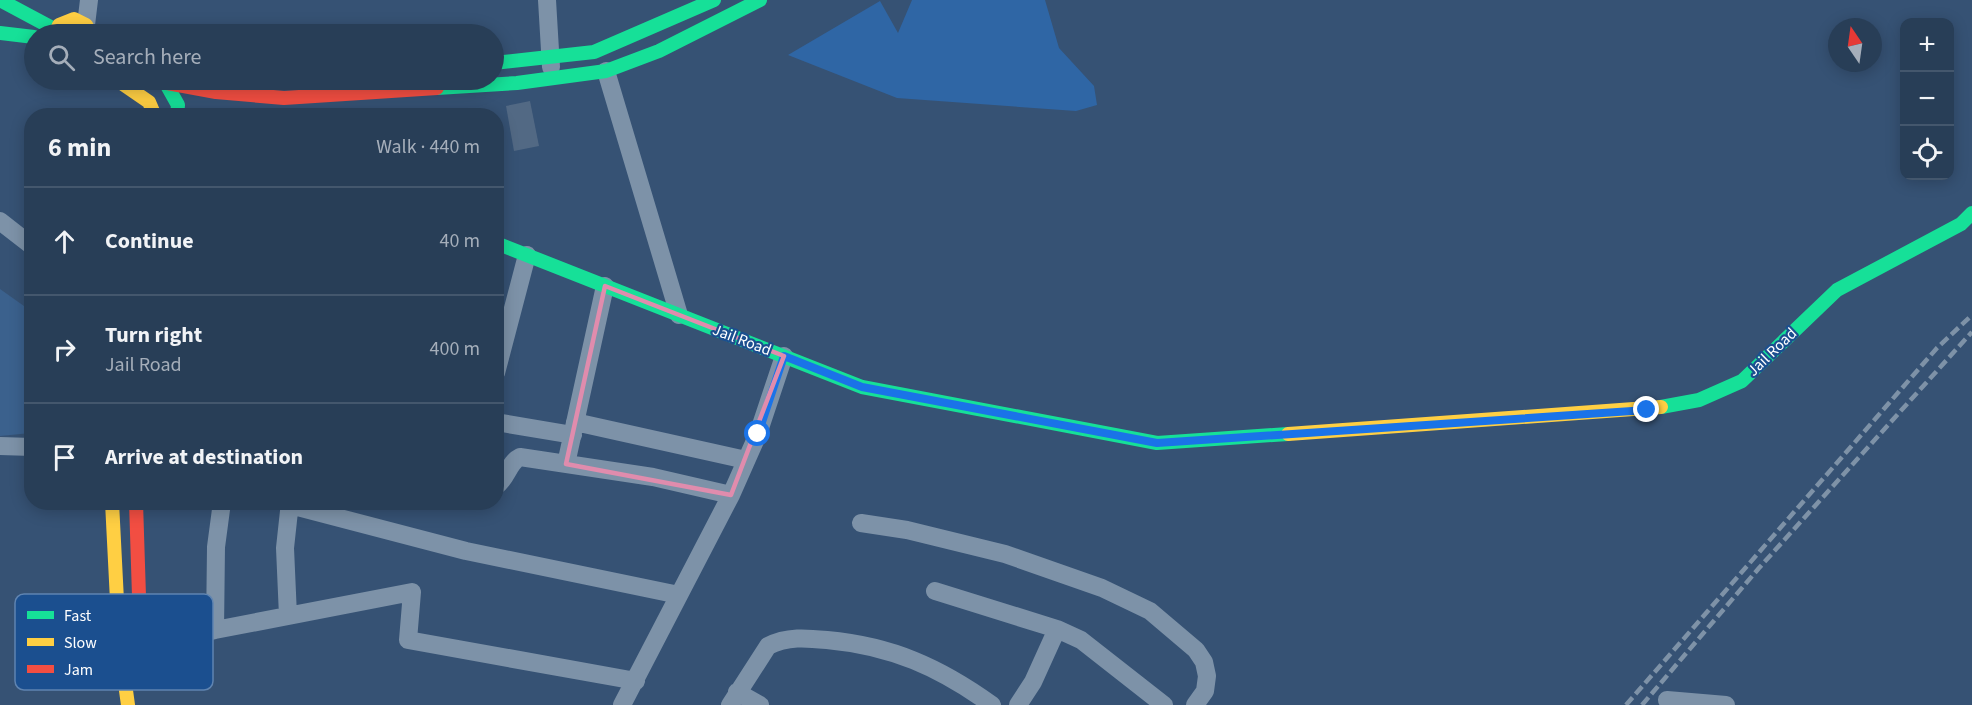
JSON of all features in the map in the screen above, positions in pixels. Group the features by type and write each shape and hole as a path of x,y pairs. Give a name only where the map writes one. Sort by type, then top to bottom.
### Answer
{"main road":[{"path":"0,0 41,24"},
{"path":"504,62 594,52 714,0"},
{"path":"504,84 606,71 659,51 760,0"},
{"path":"59,7 82,24"},
{"path":"64,24 68,20 77,24"},
{"path":"1,41 24,38"},
{"path":"1,41 24,47"},
{"path":"132,90 149,102 152,108"},
{"path":"170,90 180,108"},
{"path":"206,90 284,98 409,90"},
{"name":"Jail Road","path":"504,246 862,387 1157,443 1647,410 1699,400 1742,381 1837,290 1961,224 1972,213"},
{"path":"112,510 117,594"},
{"path":"136,510 139,594"},
{"path":"126,690 128,705"}],"street":[{"path":"89,0 89,24"},
{"path":"547,0 549,58 553,78"},
{"path":"606,71 679,315"},
{"path":"0,221 24,240"},
{"path":"504,343 527,255"},
{"path":"566,464 605,286"},
{"path":"622,705 731,495 784,356"},
{"path":"504,423 574,429 746,460"},
{"path":"0,446 24,447"},
{"path":"504,478 514,460 520,457 652,477 731,495"},
{"path":"221,510 216,547 215,630 412,592 408,640 636,681"},
{"path":"288,616 285,548 289,510"},
{"path":"312,510 466,551 679,595"},
{"path":"861,524 907,530 1005,554 1102,588 1150,611 1196,650 1204,662 1207,676 1205,691 1195,705"},
{"path":"935,591 1057,629 1082,640 1164,705"},
{"path":"1018,705 1033,682 1057,629"},
{"path":"760,705 734,698 768,646 778,640 810,639 861,643 909,656 960,681 992,705"},
{"path":"1667,700 1725,705"}],"highlighted area":[{"path":"605,286 784,356 731,495 566,464"}],"shaded area":[{"path":"912,0 1045,0 1059,48 1094,86 1097,105 1076,111 897,98 788,55 880,1 898,33"},
{"path":"0,289 24,306 24,434 0,436"}],"building":[{"path":"530,101 539,146 514,151 506,106"}],"railway":[{"path":"1626,705 1937,348 1972,315"},
{"path":"1642,705 1759,568 1972,332"}],"traffic: fast":[{"path":"0,0 45,24"},
{"path":"504,62 594,52 714,0"},
{"path":"504,84 606,71 659,51 760,0"},
{"path":"0,33 24,36"},
{"path":"170,90 178,108"},
{"path":"1661,407 1699,400 1742,381 1837,290 1961,224 1972,213"},
{"path":"504,246 862,387 1157,443 1288,434"}],"traffic: slow":[{"path":"62,24 74,19 84,24"},
{"path":"132,90 149,102 152,108"},
{"path":"1288,434 1661,407"},
{"path":"112,510 117,594"},
{"path":"126,690 128,705"}],"traffic: jam":[{"path":"205,90 284,98 406,90"},
{"path":"136,510 139,594"}],"route":[{"path":"758,434 784,356 862,387 1157,443 1647,410"}]}
